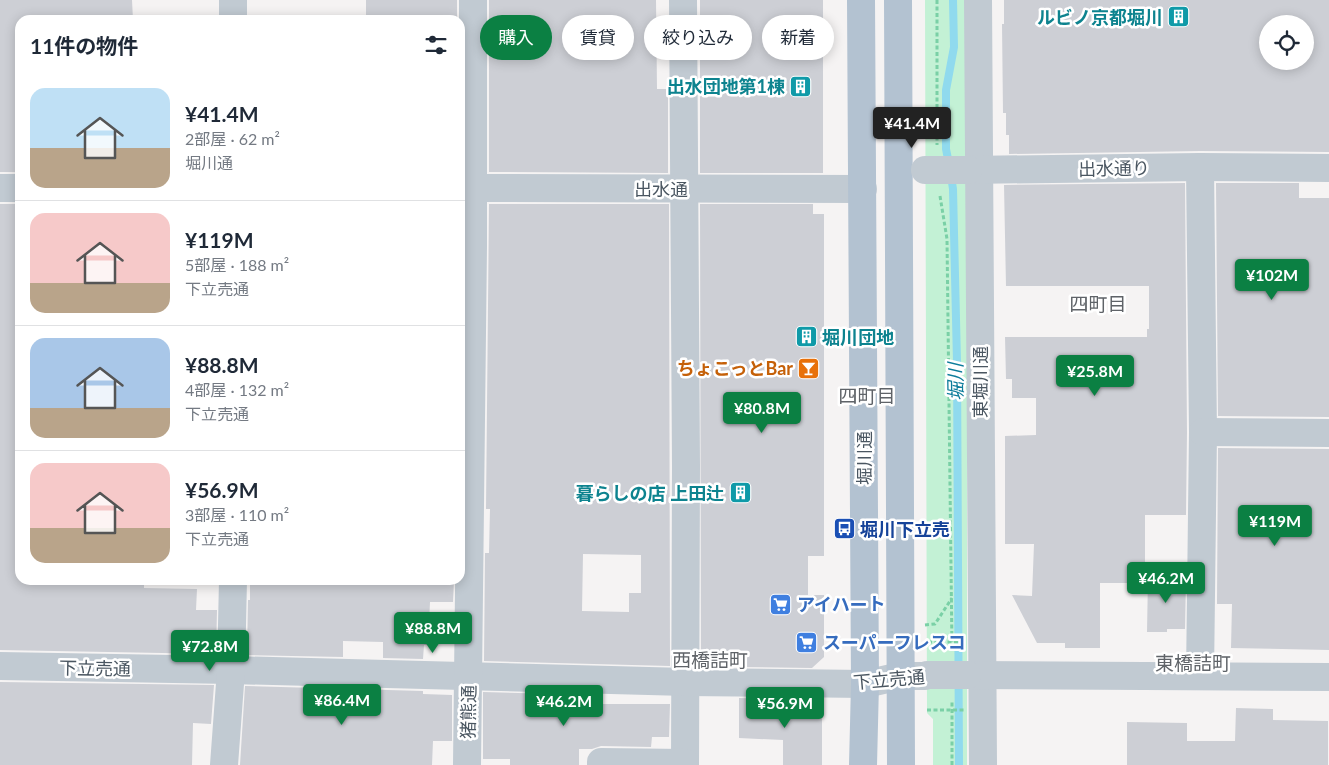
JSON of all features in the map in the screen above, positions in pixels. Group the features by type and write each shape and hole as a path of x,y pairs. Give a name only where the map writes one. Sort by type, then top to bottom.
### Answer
{"main road":[{"name":"堀川通","path":"862,0 863,765"},
{"name":"堀川通","path":"898,0 925,169 914,676 901,765"}],"street":[{"path":"233,0 233,15"},
{"name":"猪熊通","path":"467,765 469,676 467,188 473,0"},
{"path":"601,765 601,762 685,764 683,0"},
{"name":"東堀川通","path":"978,0 963,675 982,765"},
{"path":"1200,167 1203,432 1200,676"},
{"name":"出水通り","path":"925,169 1329,168"},
{"path":"0,188 15,188"},
{"name":"出水通","path":"467,188 863,189"},
{"path":"1203,432 1329,433"},
{"path":"224,765 231,670 233,585"},
{"name":"下立売通","path":"0,666 686,682 864,684 914,676 963,675 1329,677"}],"path":[{"path":"937,0 925,169 947,239 953,596 963,675 952,765"},
{"path":"922,625 935,624 953,596"},
{"path":"928,642 967,642"},
{"path":"927,710 966,710"}],"green space":[{"path":"925,0 967,0 967,765 933,765 933,719 927,713"}],"building":[{"path":"0,0 132,0 133,15 15,15 15,172 0,172"},
{"path":"366,0 457,0 457,15 366,15"},
{"path":"489,0 656,0 656,15 644,15 644,60 657,60 657,89 668,89 668,173 489,172 489,60 552,60 552,15 489,15"},
{"path":"700,0 823,0 823,15 762,15 762,60 823,60 823,173 700,173 700,60 752,60 752,15 700,15"},
{"path":"1004,0 1329,0 1329,152 1200,151 1009,154 1009,135 1006,135 1006,113 1003,113 1002,24 1004,24"},
{"path":"1185,183 1186,515 1145,515 1145,583 1100,583 1100,648 1065,648 1065,643 1037,643 1012,595 1032,596 1034,544 1005,544 1005,436 1036,435 1036,398 1012,398 1012,379 1006,379 1005,337 1147,337 1147,329 1149,329 1149,286 1006,286 1004,185"},
{"path":"1216,183 1299,183 1299,198 1329,198 1329,417 1218,416"},
{"path":"0,204 15,204 15,585 144,585 144,588 197,589 196,610 217,610 216,654 0,650"},
{"path":"489,204 669,204 670,666 484,661 485,553 489,553 490,509 486,509","holes":["583,554 641,555 641,593 629,593 629,612 582,611"]},
{"path":"700,204 813,204 813,214 824,214 824,556 808,556 808,595 824,595 824,657 812,668 738,667 738,664 701,664"},
{"path":"1218,448 1329,449 1329,650 1231,648 1232,604 1217,604"},
{"path":"1148,577 1186,577 1185,629 1167,629 1167,632 1147,632"},
{"path":"250,585 454,585 453,602 430,602 428,645 424,645 423,659 383,658 383,642 343,641 343,657 247,655 248,600 250,600"},
{"path":"0,682 214,685 211,724 193,723 192,765 0,765"},
{"path":"245,686 423,691 423,694 452,695 452,741 433,741 432,765 240,765"},
{"path":"483,692 601,695 601,704 670,704 669,737 652,737 651,747 601,746 592,749 579,749 579,765 510,765 510,759 483,759"},
{"path":"739,698 777,699 768,706 822,706 822,765 783,765 783,740 739,738"},
{"path":"1236,708 1273,709 1273,720 1328,721 1328,765 1127,765 1127,722 1187,723 1187,741 1235,741"}],"waterway":[{"name":"堀川","path":"949,164 946,149 946,90 954,47 953,0"},
{"name":"堀川","path":"951,176 953,189 957,362 959,765"}],"place":[{"name":"ルビノ京都堀川","path":"1179,17"},
{"name":"出水団地第1棟","path":"801,86"},
{"name":"堀川団地","path":"806,337"},
{"name":"ちょこっとBar","path":"809,368"},
{"name":"暮らしの店 上田辻","path":"740,493"},
{"name":"堀川下立売","path":"844,529"},
{"name":"アイハート","path":"781,604"},
{"name":"スーパーフレスコ","path":"807,642"}],"district":[{"name":"四町目","path":"1098,303"},
{"name":"四町目","path":"867,395"},
{"name":"西橋詰町","path":"710,659"},
{"name":"東橋詰町","path":"1193,662"}]}
